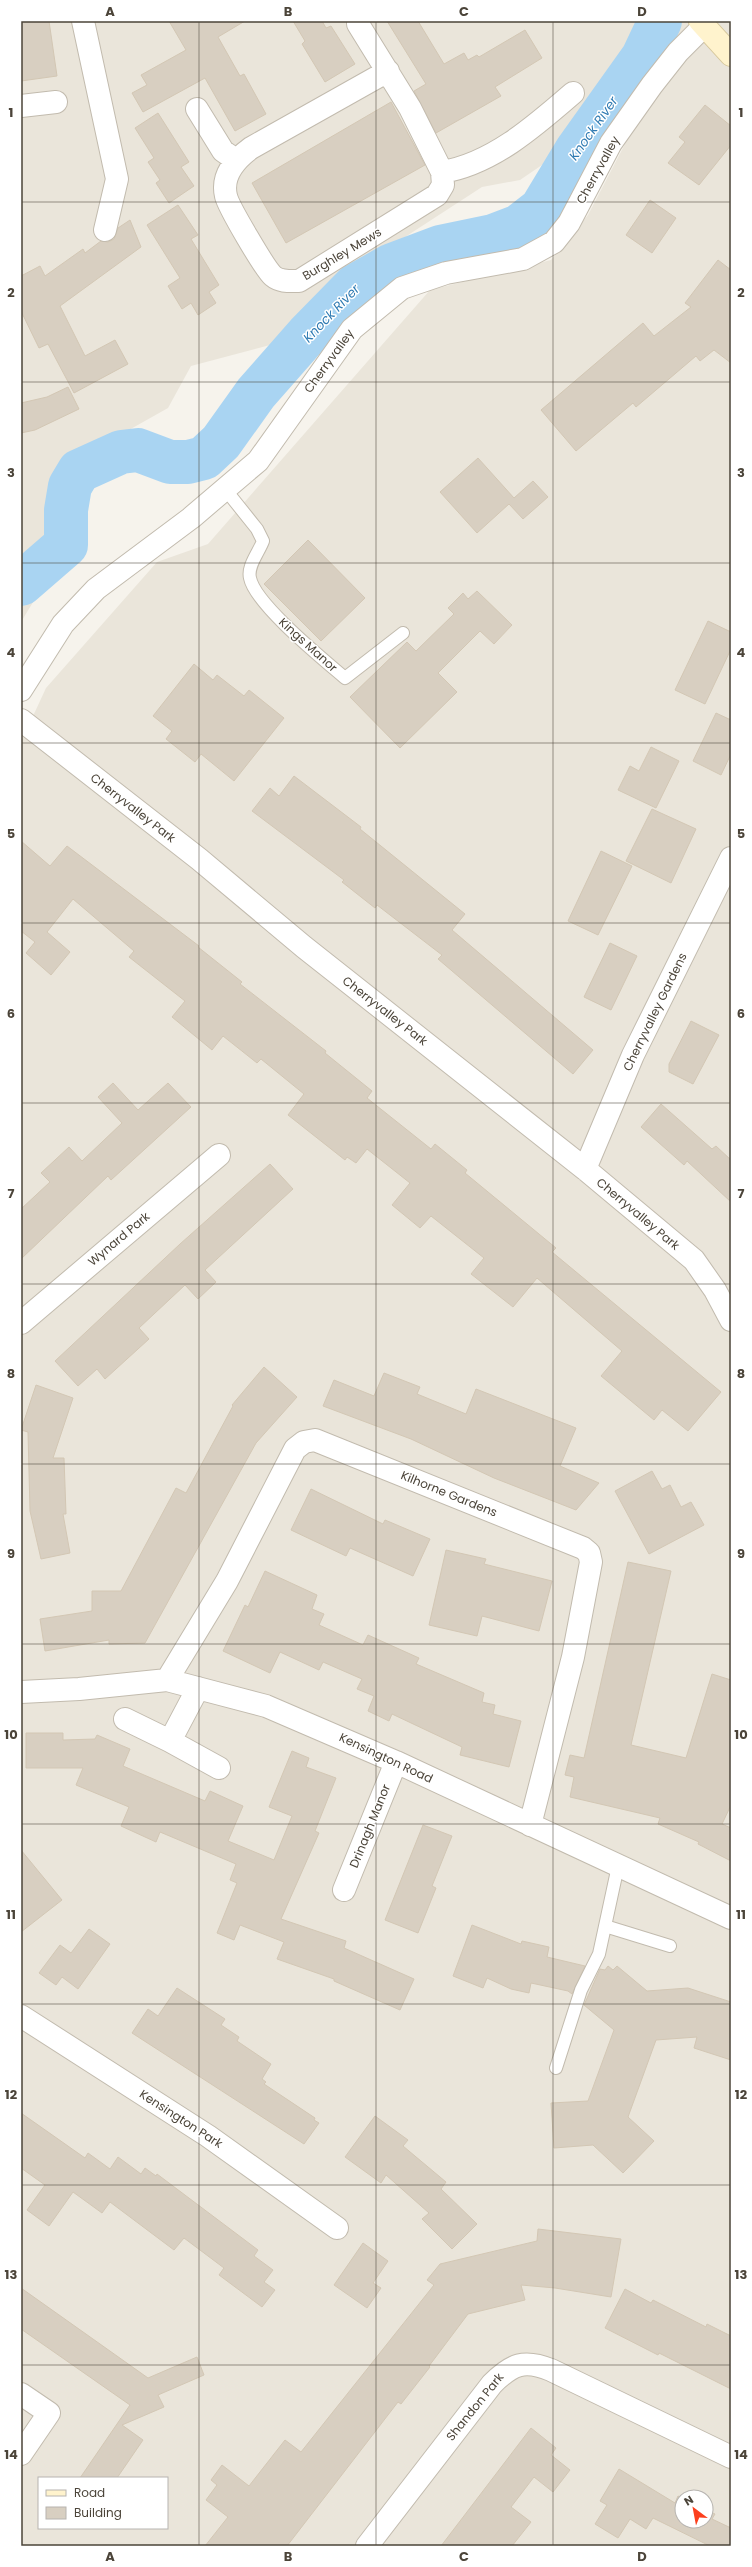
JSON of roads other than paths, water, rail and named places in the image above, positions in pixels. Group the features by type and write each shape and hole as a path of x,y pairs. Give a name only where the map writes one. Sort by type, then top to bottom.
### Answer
{"street":[{"path":"83,21 117,179 105,230"},
{"path":"358,21 388,71 442,172 462,168 488,157 545,118 573,93"},
{"path":"702,23 731,55"},
{"name":"Cherryvalley","path":"21,690 63,624 96,589 225,489 258,461 352,329 402,288 446,274 523,259 554,242 569,223 611,143 652,85 702,23"},
{"name":"Burghley Mews","path":"388,71 251,148 236,160 227,176 226,197 261,261 273,276 286,281 299,280 437,195 442,185 442,172"},
{"path":"21,106 56,102"},
{"path":"197,109 223,151 236,160"},
{"name":"Cherryvalley Park","path":"21,720 199,859 304,947 585,1169 694,1260 715,1290 731,1320"},
{"name":"Cherryvalley Gardens","path":"585,1169 634,1055 731,858"},
{"name":"Wynard Park","path":"21,1323 219,1156"},
{"name":"Kilhorne Gardens","path":"167,1680 227,1581 295,1449 304,1442 315,1440 583,1548 589,1553 591,1562 574,1657 530,1825"},
{"name":"Kensington Road","path":"21,1692 79,1689 167,1680 266,1706 396,1762 731,1918"},
{"path":"170,1741 198,1688"},
{"path":"125,1719 170,1741 219,1768"},
{"name":"Drinagh Manor","path":"344,1890 396,1762"},
{"name":"Kensington Park","path":"21,2016 208,2136 337,2228"},
{"name":"Shandon Park","path":"367,2546 492,2384 505,2370 520,2364 536,2364 551,2370 731,2457"},
{"path":"21,2394 49,2413 21,2454"}],"lane":[{"name":"Kings Manor","path":"225,489 258,529 263,541 250,567 250,579 260,595 283,623 345,678 403,633"},
{"path":"556,2068 581,1990 599,1954 618,1866"},
{"path":"605,1926 670,1946"}],"waterway":[{"name":"Knock River","path":"21,584 66,545 66,510 70,486 79,471 121,452 138,450 170,462 188,462 204,458 221,442 256,393 307,335 355,286 392,265 440,247 493,236 519,226 541,209 576,151 643,57 660,21"}]}
